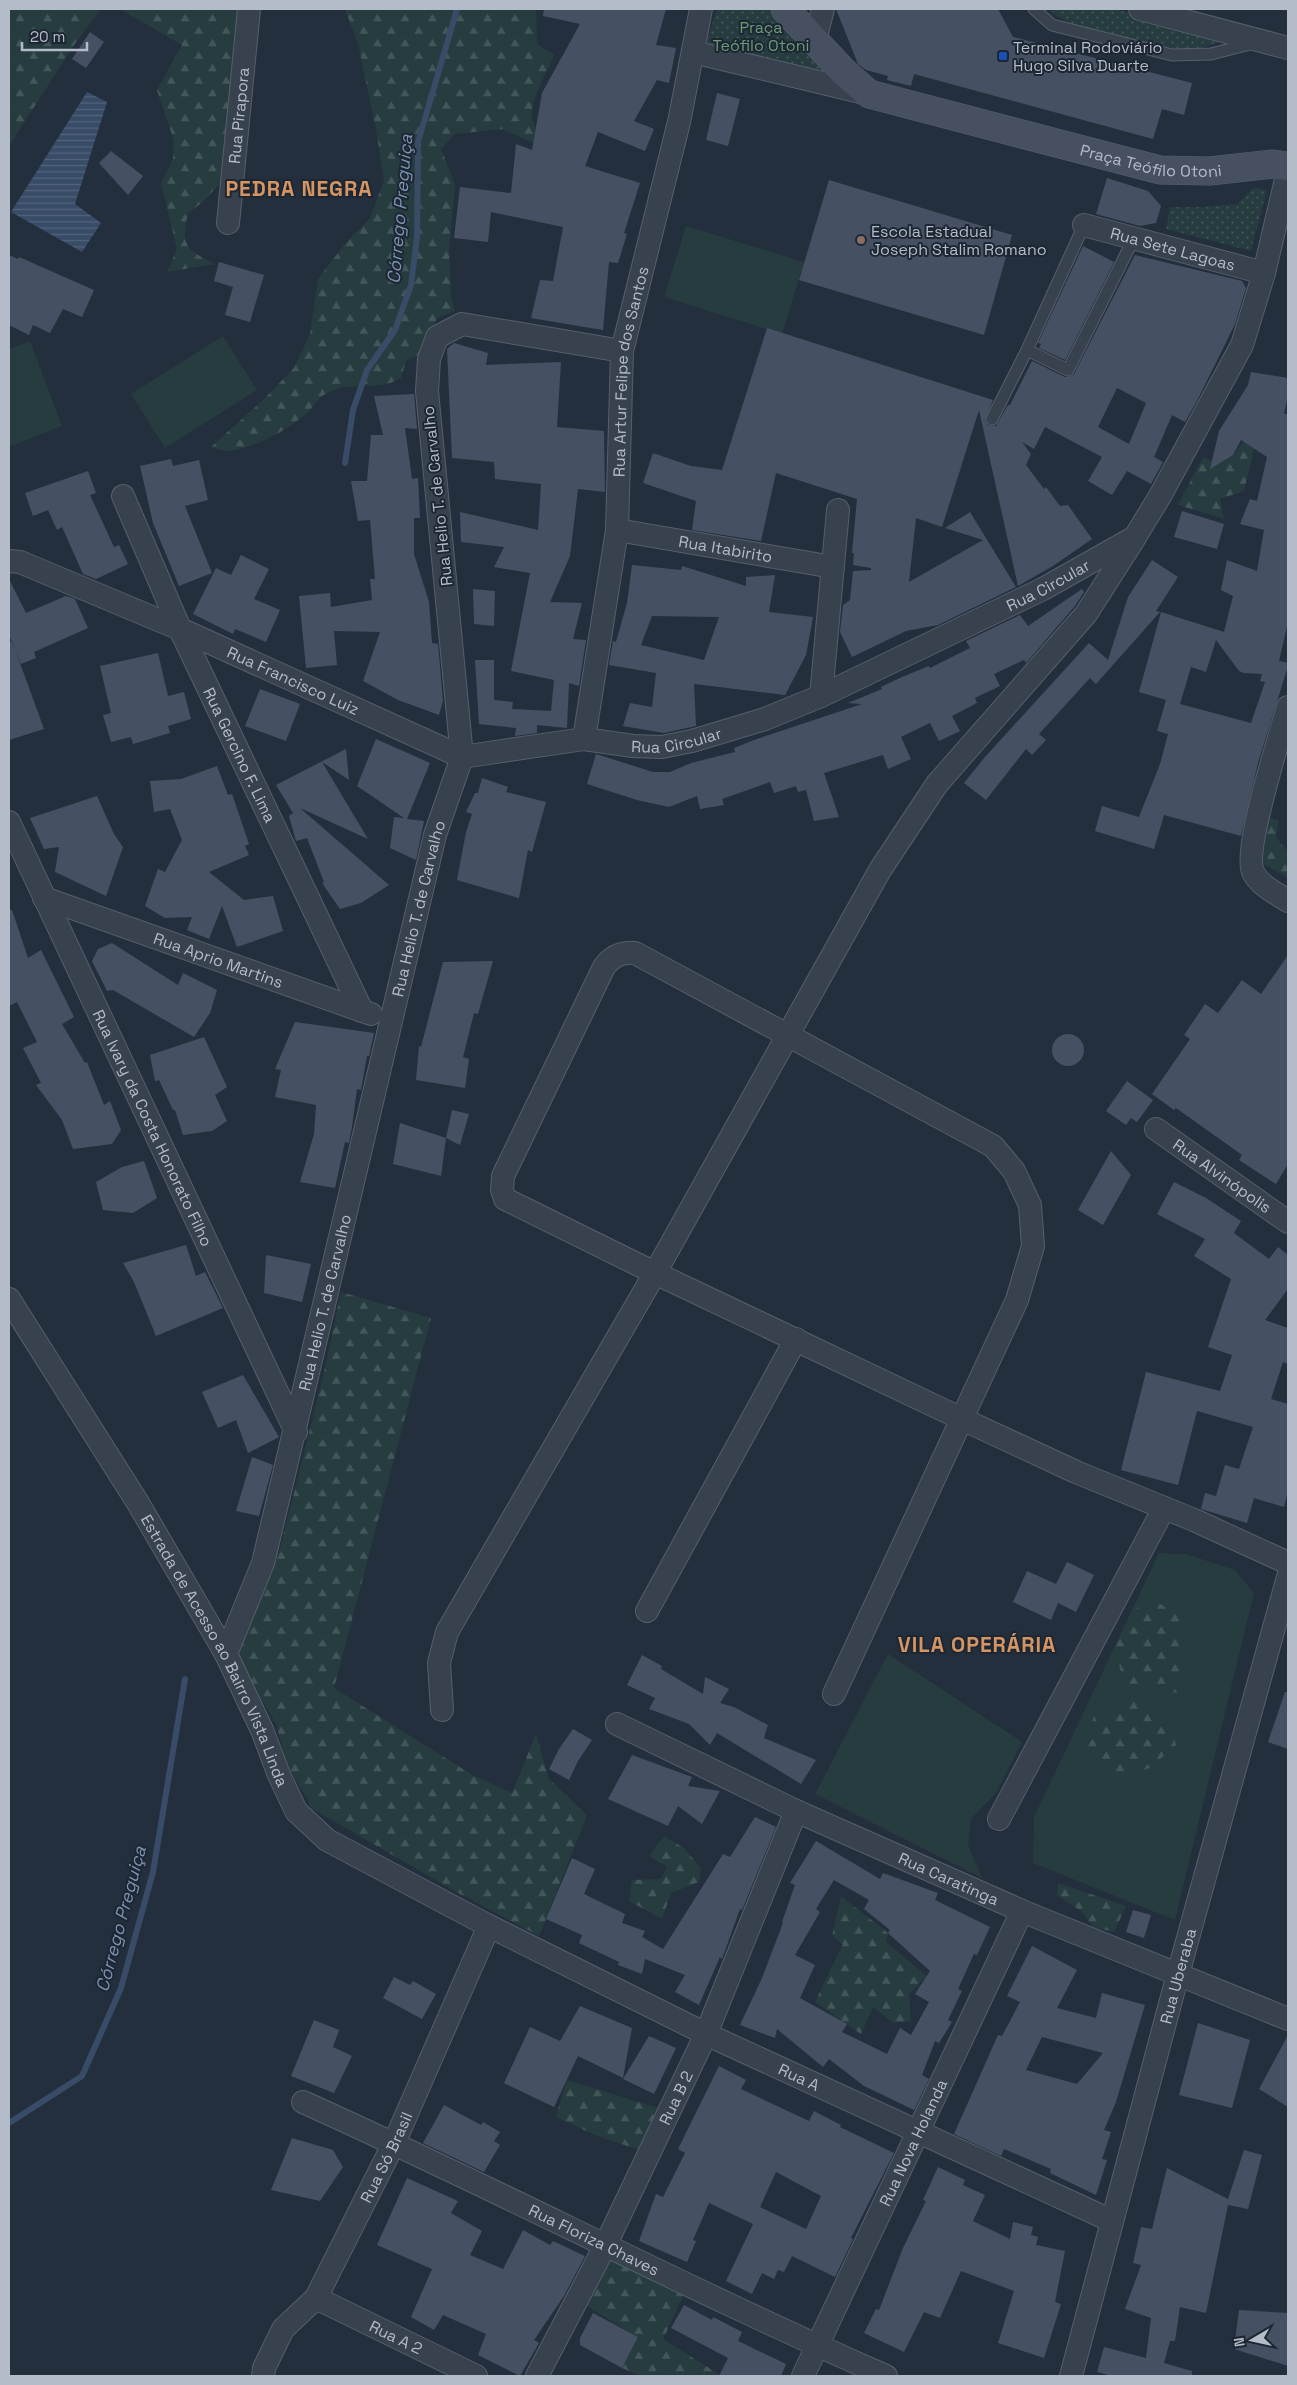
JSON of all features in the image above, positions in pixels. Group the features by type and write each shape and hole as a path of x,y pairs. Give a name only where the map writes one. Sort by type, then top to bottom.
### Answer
{"main road":[{"name":"Praça Teófilo Otoni","path":"785,9 842,70 869,94 1160,170 1210,171 1273,164 1288,166"}],"street":[{"name":"Rua Pirapora","path":"228,223 249,9"},
{"name":"Rua Artur Felipe dos Santos","path":"584,739 617,530 622,351 679,122 701,9"},
{"path":"815,40 823,9"},
{"path":"1140,9 1288,48"},
{"name":"Praça Teófilo Otoni","path":"693,52 869,94"},
{"path":"442,1710 439,1663 446,1632 655,1274 880,870 937,784 1086,614 1160,496 1242,345 1264,273 1288,171"},
{"name":"Rua Sete Lagoas","path":"1084,225 1264,273"},
{"name":"Rua Helio T. de Carvalho","path":"226,1654 263,1563 296,1432 435,835 462,757 427,390 429,359 437,337 462,324 622,351"},
{"name":"Rua Gercino F. Lima","path":"123,496 180,629 362,1011"},
{"path":"821,696 838,510"},
{"name":"Rua Itabirito","path":"617,530 833,567"},
{"name":"Rua Circular","path":"584,739 633,746 662,747 692,741 765,719 821,696 1043,589 1136,537"},
{"name":"Rua Francisco Luiz","path":"9,561 20,562 180,629 462,757"},
{"path":"1288,707 1253,838 1251,861 1252,870 1259,881 1288,901"},
{"path":"462,757 584,739"},
{"name":"Rua Ivary da Costa Honorato Filho","path":"9,822 296,1432"},
{"name":"Rua Aprio Martins","path":"44,898 391,1022"},
{"path":"834,1694 962,1419 1017,1300 1032,1246 1030,1205 1014,1171 993,1146 635,953 624,952 610,959 604,967 503,1176 502,1190 505,1199 655,1274 796,1339 962,1419 1076,1472 1164,1508 1288,1563"},
{"name":"Rua Alvinópolis","path":"1156,1129 1288,1222"},
{"name":"Estrada de Acesso ao Bairro Vista Linda","path":"9,1299 138,1503 226,1654 262,1730 279,1775 296,1811 327,1840 489,1926"},
{"path":"647,1611 796,1339"},
{"path":"999,1819 1164,1508"},
{"name":"Rua Uberaba","path":"1071,2376 1178,1974 1288,1577"},
{"name":"Rua Caratinga","path":"616,1724 796,1811 1022,1911 1288,2019"},
{"name":"Rua B 2","path":"537,2376 605,2246 706,2034 796,1811"},
{"name":"Rua Nova Holanda","path":"802,2376 818,2347 1022,1911"},
{"name":"Rua A","path":"489,1926 706,2034 1112,2221"},
{"name":"Rua Só Brasil","path":"263,2376 264,2368 283,2329 316,2298 394,2143 489,1926"},
{"name":"Rua Floriza Chaves","path":"303,2102 394,2143 818,2347 886,2376"},
{"name":"Rua A 2","path":"316,2298 476,2376"}],"lane":[{"path":"1034,9 1052,25 1172,55 1211,54 1264,41"},
{"path":"992,418 1027,350 1084,225"},
{"path":"1027,350 1068,370 1134,238"}],"green space":[{"path":"9,9 101,9 74,45 9,146"},
{"path":"120,9 242,9 229,151 220,184 188,213 185,233 191,250 215,264 167,272 177,249 161,183 173,159 174,141 157,90 182,45"},
{"path":"345,9 536,9 537,45 554,54 532,109 532,116 541,146 502,129 455,134 441,149 455,184 449,249 451,296 455,311 437,318 424,352 406,361 401,378 382,385 333,390 319,398 300,419 270,438 248,447 226,451 218,450 211,447 261,402 294,368 310,334 318,279 345,244 370,218 384,181 376,129 358,44"},
{"name":"Praça Teófilo Otoni","path":"717,9 772,9 824,66 824,74 704,50"},
{"path":"1049,9 1114,9 1230,39 1198,49 1180,50 1077,27 1055,15"},
{"path":"1254,188 1267,190 1251,251 1166,229 1170,207 1237,204"},
{"path":"686,226 804,262 782,334 664,297"},
{"path":"223,336 257,390 165,448 131,394"},
{"path":"30,341 62,426 11,446 9,440 9,349"},
{"path":"1244,441 1254,449 1244,491 1220,499 1224,519 1178,505 1203,457 1218,464 1233,455"},
{"path":"1266,817 1279,820 1276,837 1288,853 1288,878 1260,862"},
{"path":"341,1292 431,1318 334,1688 474,1776 512,1793 536,1734 549,1779 587,1815 539,1936 453,1890 313,1809 287,1765 276,1724 235,1654 280,1549 323,1377"},
{"path":"1159,1553 1186,1554 1235,1570 1254,1593 1175,1920 1033,1863 1034,1817"},
{"path":"1140,1602 1158,1603 1179,1614 1184,1650 1179,1693 1125,1686 1114,1648"},
{"path":"888,1654 1022,1742 996,1793 971,1819 968,1845 982,1878 815,1794"},
{"path":"1130,1699 1168,1715 1176,1745 1150,1768 1121,1776 1085,1745 1094,1716"},
{"path":"664,1836 684,1848 701,1868 699,1882 671,1893 662,1919 629,1901 632,1880 661,1879 667,1867 649,1856"},
{"path":"1058,1883 1126,1906 1114,1932 1093,1927 1082,1912 1057,1895"},
{"path":"841,1896 888,1933 886,1942 927,1976 909,1994 911,2021 893,2023 873,2007 861,2034 815,2002 843,1944 832,1936"},
{"path":"567,2080 658,2108 639,2150 595,2135 556,2117"},
{"path":"609,2260 684,2294 663,2339 720,2375 640,2376 622,2368 638,2337 587,2306"}],"water":[{"path":"87,92 107,102 75,204 101,223 82,252 11,212"}],"building":[{"path":"544,9 666,9 656,45 676,48 669,83 657,80 634,121 654,129 645,151 598,132 585,166 640,183 624,233 627,234 618,263 609,262 603,330 531,318 540,280 553,281 563,227 491,212 488,242 454,238 460,187 511,193 516,144 532,150 542,93 580,24 543,16"},
{"name":"Terminal Rodoviário Hugo Silva Duarte","path":"836,9 998,9 1013,37 1192,83 1184,115 1162,109 1153,139 914,74 911,86 887,80 888,76 866,70 858,64"},
{"path":"90,32 104,42 86,68 72,59"},
{"path":"717,93 740,99 728,146 706,140"},
{"path":"111,151 143,176 128,195 99,163"},
{"path":"1107,178 1148,191 1161,206 1156,223 1140,226 1096,214"},
{"path":"829,180 1012,235 984,335 799,280"},
{"path":"1083,246 1114,262 1065,360 1039,348 1041,344 1038,343"},
{"path":"9,255 18,259 19,257 94,290 82,317 63,309 50,333 33,325 29,335 9,325"},
{"path":"1135,255 1242,281 1246,288 1235,324 1185,422 1172,415 1154,457 1163,462 1151,484 1127,471 1112,495 1088,481 1102,457 1045,427 1034,449 1022,442 1031,454 1026,465 1060,506 1068,505 1092,539 1053,566 1018,586 979,410 942,527 916,518 909,582 983,540 945,528 970,512 1016,587 938,625 906,631 852,657 840,632 843,605 850,600 853,571 871,570 871,568 853,565 854,553 852,553 857,499 776,473 761,541 692,530 696,501 643,483 653,453 691,466 722,470 767,328 993,400 985,420 988,425 996,426 1008,405 1010,405 1032,361 1065,377 1074,374","holes":["1117,388 1146,403 1129,444 1098,427"]},
{"path":"219,262 264,275 250,322 225,315 233,287 214,281"},
{"path":"454,343 488,353 486,365 561,362 557,427 604,431 605,492 578,489 570,556 550,602 582,603 573,639 586,640 579,686 569,683 567,728 537,725 537,733 515,736 516,728 479,724 475,660 494,660 494,700 513,702 512,709 551,711 554,680 511,671 530,573 494,567 504,547 461,542 460,512 538,530 541,484 495,479 494,462 452,458 447,349"},
{"path":"1251,372 1288,378 1288,396 1284,414 1288,414 1288,622 1279,661 1288,663 1288,666 1258,763 1241,836 1164,815 1154,849 1095,831 1102,806 1139,817 1160,764 1168,734 1157,731 1166,700 1139,692 1161,612 1224,632 1233,596 1221,590 1227,560 1257,571 1264,530 1240,524 1250,499 1257,501 1267,457 1241,440 1233,455 1210,469 1219,431 1248,385","holes":["1216,640 1239,671 1262,674 1260,681 1265,682 1251,723 1180,704 1191,667 1206,672"]},
{"path":"414,394 417,429 405,428 412,479 418,478 420,518 414,518 414,554 429,602 432,643 438,644 443,701 439,715 398,700 363,681 380,632 334,631 337,665 306,668 299,596 330,593 331,607 372,600 370,579 375,579 370,520 358,521 351,481 367,481 371,435 383,435 374,396"},
{"path":"171,459 173,466 199,460 208,500 185,506 212,573 179,586 153,523 140,466"},
{"path":"88,471 96,493 90,495 114,547 119,545 128,564 96,579 83,574 62,527 57,530 48,510 33,516 25,493"},
{"path":"1182,511 1224,524 1217,549 1174,537"},
{"path":"241,555 269,569 254,599 280,610 266,642 235,629 233,634 193,614 216,568 231,575"},
{"path":"1152,560 1178,577 1156,611 1160,612 1096,684 1090,678 1039,734 1046,740 1032,755 1026,749 986,800 964,783 985,757 1089,643 1108,660 1128,597"},
{"path":"632,565 681,570 682,566 746,586 746,577 775,575 769,612 813,617 806,655 785,695 694,684 696,726 664,733 623,726 630,703 652,707 656,673 609,665 613,641 616,642 627,603","holes":["652,616 719,617 704,660 641,645"]},
{"path":"9,579 26,613 66,596 75,599 88,628 34,652 36,658 21,664 9,635"},
{"path":"473,589 495,591 494,626 474,624"},
{"path":"1082,589 1084,592 1075,606 1026,663 1024,660 994,674 1000,686 975,698 977,703 952,716 960,731 939,741 930,723 901,737 911,759 888,769 883,755 824,773 839,817 814,821 806,790 798,792 796,786 774,793 770,782 722,799 724,805 700,809 697,796 669,807 637,800 587,784 596,754 653,772 670,772 691,763 735,752 734,748 754,740 862,704 848,703 882,689 881,687 902,677 929,666 930,668 970,648 966,641 1020,615 1028,626"},
{"path":"12,641 44,729 9,740 9,642"},
{"path":"158,653 168,696 184,692 191,719 168,726 170,733 133,744 131,737 111,742 103,715 111,713 100,666"},
{"path":"260,689 300,704 286,741 245,726"},
{"path":"376,739 430,763 407,819 424,821 416,860 390,848 394,817 404,818 357,786"},
{"path":"346,749 349,780 322,762 368,839 300,808 389,885 361,903 340,909 322,883 324,882 307,838 296,841 289,816 293,813 276,785"},
{"path":"217,766 228,795 232,794 249,844 245,846 249,855 209,872 244,900 273,896 283,931 237,947 222,906 209,939 187,930 192,917 165,918 145,906 158,869 165,872 182,840 170,809 154,812 150,781 181,779"},
{"path":"482,778 508,787 506,792 546,802 532,852 528,850 519,898 457,880 466,832 472,814 466,812 475,793 478,793"},
{"path":"97,796 114,834 123,847 106,896 55,872 59,847 44,849 30,818"},
{"path":"9,910 12,910 28,958 41,950 74,1017 62,1024 85,1063 87,1062 104,1105 110,1101 121,1130 112,1144 73,1149 62,1120 36,1085 41,1083 23,1048 37,1042 17,1002 9,1006"},
{"path":"112,943 178,985 183,973 217,990 210,1013 194,1037 113,990 107,991 92,961 98,949"},
{"path":"1288,955 1288,1164 1276,1184 1239,1160 1242,1155 1176,1108 1174,1110 1152,1094 1190,1039 1184,1035 1205,1004 1218,1013 1242,980 1261,994"},
{"path":"493,961 478,1014 474,1013 463,1057 469,1059 465,1088 416,1080 419,1046 421,1047 443,962"},
{"path":"295,1022 374,1033 369,1056 367,1056 361,1090 357,1089 349,1143 345,1142 335,1188 300,1182 314,1134 316,1105 275,1097 281,1070 275,1069"},
{"path":"1068,1034 1079,1039 1084,1050 1079,1061 1068,1066 1057,1061 1052,1050 1057,1039"},
{"path":"204,1037 227,1087 215,1095 227,1121 212,1131 183,1135 175,1110 173,1110 159,1080 155,1081 150,1055"},
{"path":"1127,1081 1153,1100 1137,1122 1131,1118 1126,1125 1106,1111"},
{"path":"452,1110 469,1114 460,1145 446,1138"},
{"path":"400,1123 446,1138 441,1176 393,1164"},
{"path":"1111,1151 1131,1175 1103,1225 1078,1210"},
{"path":"144,1161 157,1198 133,1213 103,1210 96,1182 122,1167"},
{"path":"1174,1182 1206,1198 1241,1221 1234,1233 1269,1259 1278,1247 1288,1255 1288,1289 1265,1320 1288,1328 1288,1364 1283,1362 1271,1399 1288,1404 1288,1491 1284,1507 1254,1498 1247,1523 1201,1509 1205,1493 1216,1496 1225,1465 1239,1469 1253,1427 1197,1411 1178,1485 1121,1470 1146,1372 1220,1391 1232,1355 1208,1347 1231,1279 1194,1256 1205,1239 1157,1214"},
{"path":"186,1245 196,1276 205,1272 223,1308 156,1336 134,1282 123,1263"},
{"path":"266,1255 311,1264 302,1302 264,1293"},
{"path":"243,1375 279,1437 248,1453 236,1420 218,1428 202,1392"},
{"path":"252,1457 273,1465 259,1516 236,1511"},
{"path":"1067,1562 1094,1575 1076,1612 1058,1603 1051,1620 1013,1602 1027,1571 1056,1584"},
{"path":"642,1655 662,1666 661,1669 703,1694 705,1677 729,1689 720,1703 734,1707 768,1725 764,1738 816,1760 801,1784 717,1733 710,1745 689,1724 649,1709 655,1698 627,1685"},
{"path":"1285,1692 1288,1692 1288,1749 1268,1742"},
{"path":"573,1729 592,1740 578,1761 569,1780 549,1769 559,1749"},
{"path":"632,1755 692,1777 688,1786 720,1791 702,1824 678,1806 668,1826 608,1799"},
{"path":"755,1817 776,1827 742,1910 740,1909 722,1959 720,1957 699,2005 675,1992 685,1975 645,1959 642,1974 618,1965 619,1962 579,1943 582,1935 546,1919 572,1858 595,1869 584,1894 625,1914 622,1923 645,1931 642,1937 663,1949 723,1854 730,1857"},
{"path":"816,1841 880,1879 883,1873 938,1893 935,1900 990,1927 977,1955 974,1954 958,1989 962,1991 948,2020 952,2022 939,2043 935,2041 922,2075 929,2079 914,2110 864,2086 829,2059 823,2067 777,2029 775,2038 740,2025 762,1978 783,1923 795,1885 790,1883","holes":["834,1880 869,1900 864,1909 890,1930 888,1933 930,1971 915,1994 929,2002 911,2035 900,2028 887,2054 842,2032 847,2024 800,1998 815,1965 795,1955 820,1912 816,1909"]},
{"path":"1133,1910 1151,1915 1144,1938 1126,1932"},
{"path":"1032,1946 1077,1970 1057,2008 1096,2018 1102,1993 1145,2005 1116,2102 1104,2130 1111,2132 1102,2159 1107,2160 1096,2195 1050,2173 1051,2169 1004,2149 1001,2156 954,2134 998,2035 1002,2036 1020,2002 1007,1996","holes":["1042,2037 1103,2053 1077,2084 1026,2070"]},
{"path":"394,1977 410,1985 413,1981 436,1994 422,2019 383,1998"},
{"path":"580,2006 632,2028 623,2078 578,2056 554,2107 504,2083 530,2027 560,2041"},
{"path":"314,2020 339,2030 333,2047 352,2056 334,2093 291,2076"},
{"path":"1198,2023 1250,2040 1232,2108 1179,2095"},
{"path":"1288,2035 1288,2107 1259,2089"},
{"path":"649,2036 676,2048 654,2094 623,2079"},
{"path":"719,2066 746,2080 741,2089 809,2121 814,2111 841,2125 840,2127 894,2153 851,2238 853,2239 835,2277 792,2256 784,2272 778,2270 774,2279 762,2273 752,2294 726,2281 753,2224 709,2203 693,2240 696,2241 687,2262 639,2241 656,2194 663,2197 685,2153 678,2149","holes":["776,2172 821,2196 806,2229 760,2207"]},
{"path":"444,2105 481,2125 483,2122 500,2132 494,2141 500,2145 484,2172 423,2143"},
{"path":"292,2138 333,2150 343,2167 320,2201 271,2190"},
{"path":"1244,2150 1262,2155 1248,2209 1228,2205 1206,2313 1180,2307 1175,2341 1170,2341 1164,2363 1192,2371 1192,2376 1112,2376 1097,2372 1104,2347 1146,2358 1151,2318 1125,2309 1141,2265 1133,2263 1141,2227 1152,2229 1167,2168 1228,2199"},
{"path":"938,2167 965,2180 963,2185 985,2195 973,2221 1010,2239 1013,2222 1033,2227 1031,2235 1038,2237 1036,2245 1065,2251 1055,2302 1061,2304 1044,2358 998,2343 1014,2291 961,2271 940,2318 924,2312 904,2352 864,2333 876,2309 879,2310 903,2248 926,2201 923,2200"},
{"path":"407,2178 458,2201 451,2213 482,2231 470,2255 503,2269 523,2230 550,2245 553,2241 585,2256 564,2296 534,2340 539,2343 520,2376 478,2355 486,2334 443,2315 434,2330 411,2317 432,2269 377,2245"},
{"path":"684,2305 712,2320 713,2317 742,2332 738,2341 786,2364 781,2376 719,2376 728,2358 671,2328"},
{"path":"1239,2310 1288,2313 1288,2366 1234,2349"},
{"path":"593,2313 638,2337 622,2368 580,2345 580,2338"}],"waterway":[{"name":"Córrego Preguiça","path":"345,463 353,410 367,370 395,330 411,285 417,237 418,142 457,9"},
{"name":"Córrego Preguiça","path":"9,2123 82,2076 121,1988 153,1872 185,1679"}],"place":[{"name":"Terminal Rodoviário Hugo Silva Duarte","path":"1003,56"},
{"name":"Escola Estadual Joseph Stalim Romano","path":"861,240"}],"district":[{"name":"PEDRA NEGRA","path":"299,189"},
{"name":"VILA OPERÁRIA","path":"977,1645"}]}
